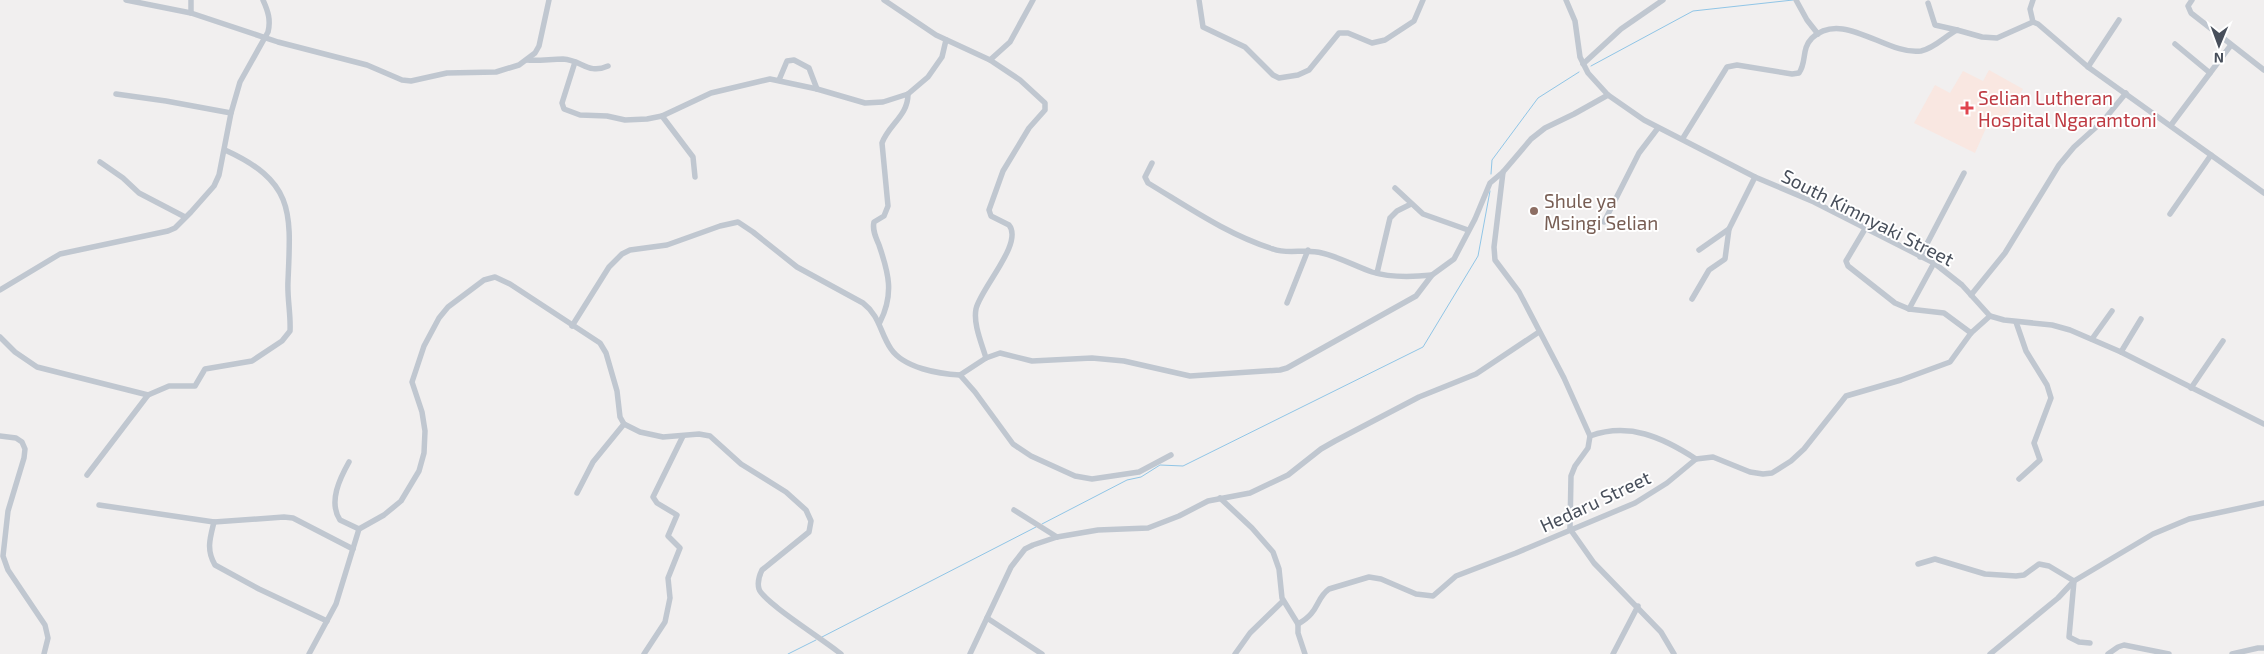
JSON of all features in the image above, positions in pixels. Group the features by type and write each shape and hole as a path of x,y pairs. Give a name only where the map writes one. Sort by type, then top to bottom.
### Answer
{"street":[{"path":"126,0 191,13 264,37 367,65 406,81 447,74 508,70 527,60 539,46 549,0"},
{"path":"191,0 191,13"},
{"path":"0,290 60,254 175,228 214,186 219,175 231,113 240,82 270,25 269,15 263,0"},
{"path":"884,0 946,40 990,60 1028,86 1045,103 1046,107 1023,136 1003,171 989,210 991,216 1009,225 1012,232 1008,251 977,306 976,316 986,358"},
{"path":"990,60 1010,42 1034,0"},
{"path":"1199,0 1203,27 1244,47 1272,76 1279,78 1293,77 1309,70 1339,33 1348,33 1372,43 1385,40 1414,21 1423,0"},
{"name":"South Kimnyaki Street","path":"1566,0 1575,21 1579,51 1583,64 1592,78 1608,95 1658,128 1683,138 1755,176 1814,202 1934,263 1950,275 1990,316"},
{"path":"1583,64 1621,29 1663,0"},
{"path":"1796,0 1807,20 1818,34"},
{"path":"2032,0 2030,9 2033,22"},
{"path":"2192,0 2188,6 2190,12 2264,70"},
{"path":"1928,3 1934,25 1982,37 1997,38 2033,22 2038,24 2088,67 2264,193"},
{"path":"2088,67 2120,20"},
{"path":"1683,138 1727,67 1737,65 1792,74 1799,73 1805,46 1818,34 1829,29 1843,30 1915,51 1929,48 1957,30"},
{"path":"575,62 562,103 567,111 580,115 607,116 625,120 662,116 711,93 742,87 765,79 779,80 817,89 864,103 883,102 908,94 935,70 942,57 946,40"},
{"path":"2175,44 2210,73"},
{"path":"2171,125 2231,45"},
{"path":"527,60 562,59 596,70 608,66"},
{"path":"779,80 787,60 794,60 810,68 817,89"},
{"path":"1971,295 2006,253 2059,165 2074,147 2103,121 2126,93"},
{"path":"116,94 231,113"},
{"path":"880,322 886,310 890,293 881,253 873,229 874,222 884,216 888,206 882,143 885,135 905,111 908,94"},
{"path":"572,326 609,266 622,254 630,250 667,245 731,222 744,225 797,267 863,303 880,322 890,348 899,358 921,367 950,375 960,375 986,358 1000,353 1032,361 1103,359 1136,363 1166,372 1190,376 1280,370 1406,302 1422,290 1432,275 1454,258 1490,183 1503,172 1538,133 1608,95"},
{"path":"662,116 693,157 695,177"},
{"path":"1604,222 1639,153 1658,128"},
{"path":"87,475 148,395 169,386 195,386 202,373 209,367 252,361 282,341 290,331 287,299 289,224 283,195 260,169 225,150"},
{"path":"2170,214 2211,155"},
{"path":"100,162 123,178 139,193 185,217"},
{"path":"1152,163 1145,180 1217,224 1274,250 1288,252 1308,250 1326,254 1377,273 1401,277 1432,275"},
{"path":"1503,172 1494,247 1495,260 1520,292 1564,378 1590,436 1588,448 1575,466 1571,476 1570,529 1594,563 1638,606 1661,632 1674,654"},
{"path":"1920,256 1964,173"},
{"path":"1692,299 1709,270 1725,259 1729,229 1755,176"},
{"path":"1395,188 1423,214 1468,230"},
{"path":"1377,273 1390,218 1396,211 1411,204"},
{"path":"1865,228 1846,263 1873,287 1895,303 1909,309 1944,313 1971,333"},
{"path":"1699,250 1729,229"},
{"path":"1287,303 1308,250"},
{"path":"1909,309 1934,263"},
{"path":"309,654 336,604 359,529 401,501 419,471 424,453 425,431 422,412 412,382 429,335 448,307 484,280 495,277 510,284 600,343 604,348 618,391 620,418 624,424 651,435 683,436 699,434 710,436 741,464 786,492 806,510 811,521 809,532 762,570 758,578 758,588 768,600 841,654"},
{"path":"2092,339 2112,311"},
{"path":"1590,436 1610,429 1629,430 1669,443 1696,459 1713,458 1750,472 1772,473 1804,449 1840,401 1846,396 1901,380 1950,362 1971,333 1990,316 2016,322 2052,325 2092,339 2264,424"},
{"path":"2121,352 2141,319"},
{"path":"2016,322 2026,351 2047,385 2052,398 2034,442 2040,460 2019,479"},
{"path":"970,654 1016,559 1033,545 1057,537 1098,530 1148,528 1179,516 1208,501 1250,493 1280,480 1321,449 1419,397 1464,381 1540,332"},
{"path":"0,337 15,352 42,370 148,395"},
{"path":"2190,388 2222,341"},
{"path":"960,375 981,400 1012,444 1031,456 1075,476 1092,479 1139,472 1171,455"},
{"path":"578,493 593,462 624,424"},
{"path":"0,436 16,438 22,442 25,448 24,458 8,511 3,556 8,570 45,625 48,638 44,654"},
{"path":"644,654 665,622 670,598 668,578 680,548 668,536 677,515 657,502 653,497 683,436"},
{"name":"Hedaru Street","path":"1298,624 1314,612 1325,592 1362,578 1376,578 1406,590 1433,596 1456,576 1635,503 1667,484 1696,459"},
{"path":"348,462 338,485 335,506 340,520 359,529"},
{"path":"1220,498 1274,552 1279,569 1283,601 1292,611 1298,624 1298,633 1305,654"},
{"path":"1990,654 2058,598 2074,581 2170,526 2202,515 2264,503"},
{"path":"99,505 214,522 293,518 353,549"},
{"path":"1014,510 1057,537"},
{"path":"214,522 209,546 211,559 215,565 260,590 327,621"},
{"path":"1918,564 1935,559 1985,574 2016,576 2024,574 2035,566 2044,564 2074,581"},
{"path":"2074,581 2068,635 2074,640 2090,643"},
{"path":"1235,654 1250,634 1283,601"},
{"path":"1613,654 1638,606"},
{"path":"987,618 1042,654"},
{"path":"2108,654 2124,645 2169,654"},
{"path":"2232,654 2264,648"}],"shaded area":[{"name":"Selian Lutheran Hospital Ngaramtoni","path":"1989,70 2023,89 2000,127 1990,126 1986,128 1975,153 1914,123 1935,85 1950,93 1963,71 1983,81"}],"waterway":[{"path":"1591,66 1693,11 1793,0"},
{"path":"1491,174 1492,160 1538,98 1579,72"},
{"path":"1042,524 1127,480 1141,477 1160,465 1183,466 1423,347 1478,256 1490,191"},
{"path":"822,637 1036,527"},
{"path":"788,654 816,640"}],"place":[{"name":"Selian Lutheran Hospital Ngaramtoni","path":"1967,108"},
{"name":"Shule ya Msingi Selian","path":"1534,211"}]}
